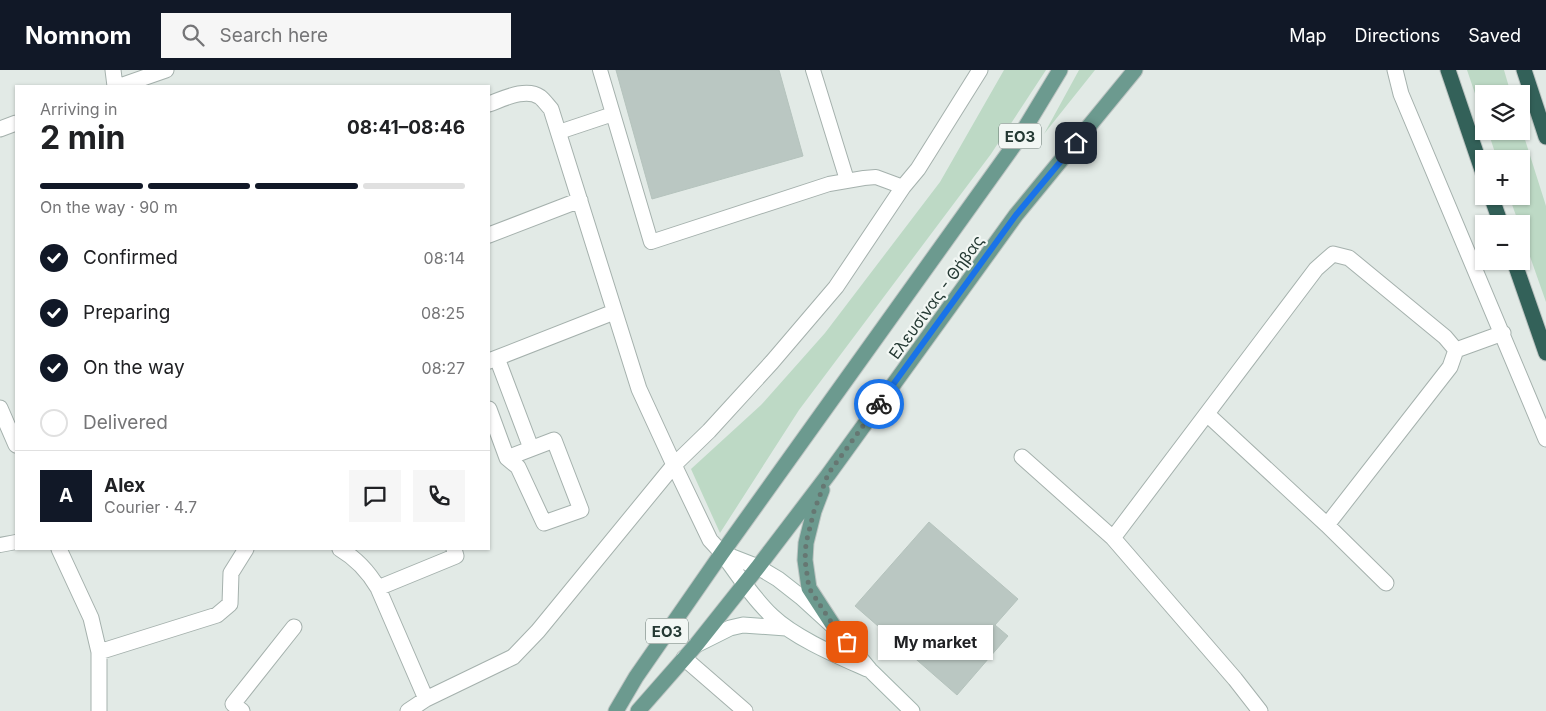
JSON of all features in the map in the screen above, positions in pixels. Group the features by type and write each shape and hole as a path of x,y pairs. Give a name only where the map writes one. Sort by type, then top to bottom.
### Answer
{"highway":[{"path":"1448,70 1475,150"},
{"path":"1524,70 1546,137"},
{"path":"1517,270 1546,352"}],"main road":[{"name":"Ελευσίνας - Θήβας","path":"616,711 636,676 722,553 1017,141 1060,70"},
{"name":"Ελευσίνας - Θήβας","path":"638,711 696,645 758,568 1016,215 1135,70"},
{"path":"828,474 814,511 806,543 805,560 809,588 835,628"}],"street":[{"path":"113,70 116,85"},
{"path":"123,85 166,70"},
{"path":"408,711 426,699 513,657 538,631 674,465 709,431 772,362 836,287 918,169 980,70"},
{"path":"1394,70 1402,94 1546,439"},
{"path":"490,104 508,96 529,92 540,97 551,109 640,389 710,540 722,553 744,584 773,617 818,646 870,670"},
{"path":"0,129 15,123"},
{"path":"490,235 580,200"},
{"path":"1113,538 1316,269 1333,254 1349,258 1446,337 1456,350"},
{"path":"531,448 493,359 614,312"},
{"path":"1456,350 1503,334"},
{"path":"1327,525 1450,367 1456,350"},
{"path":"0,408 15,443"},
{"path":"490,412 507,458 518,467 544,523 581,510 554,440 507,458"},
{"path":"1207,414 1327,525 1386,584"},
{"path":"1022,457 1113,538 1235,679 1260,711"},
{"path":"59,550 90,618 99,652 99,711"},
{"path":"99,652 217,616 230,604 231,573 245,550"},
{"path":"341,550 362,565 378,588 426,699"},
{"path":"378,588 456,556 454,550"},
{"path":"722,553 758,568 793,591 835,628 870,670 912,711"},
{"path":"696,645 730,628 743,625 788,628"},
{"path":"242,711 233,704 294,627"},
{"path":"684,658 744,711"}],"lane":[{"path":"600,70 652,242 829,184 847,180 876,177 904,187"},
{"path":"813,70 847,180"},
{"path":"559,132 613,114"},
{"path":"0,545 15,542"}],"green space":[{"path":"1004,70 1046,70 991,154 799,410 720,533 691,469 761,405 825,333 940,182"},
{"path":"1079,70 1095,70 1044,134"},
{"path":"1467,70 1504,70 1508,85 1475,85 1475,94"},
{"path":"1491,140 1525,140 1528,150 1494,150"},
{"path":"1530,155 1546,206 1546,302 1530,257 1530,215 1516,215 1512,205 1530,205"}],"building":[{"path":"616,70 779,70 803,156 652,199"},
{"path":"929,522 1018,599 995,625 1008,636 957,695 855,606"}],"way so far":[{"path":"847,642 835,628 809,588 805,560 806,543 814,511 828,474 879,404"}],"place":[{"name":"My market","path":"847,642"}],"route":[{"path":"879,404 1016,215 1076,143"}]}
